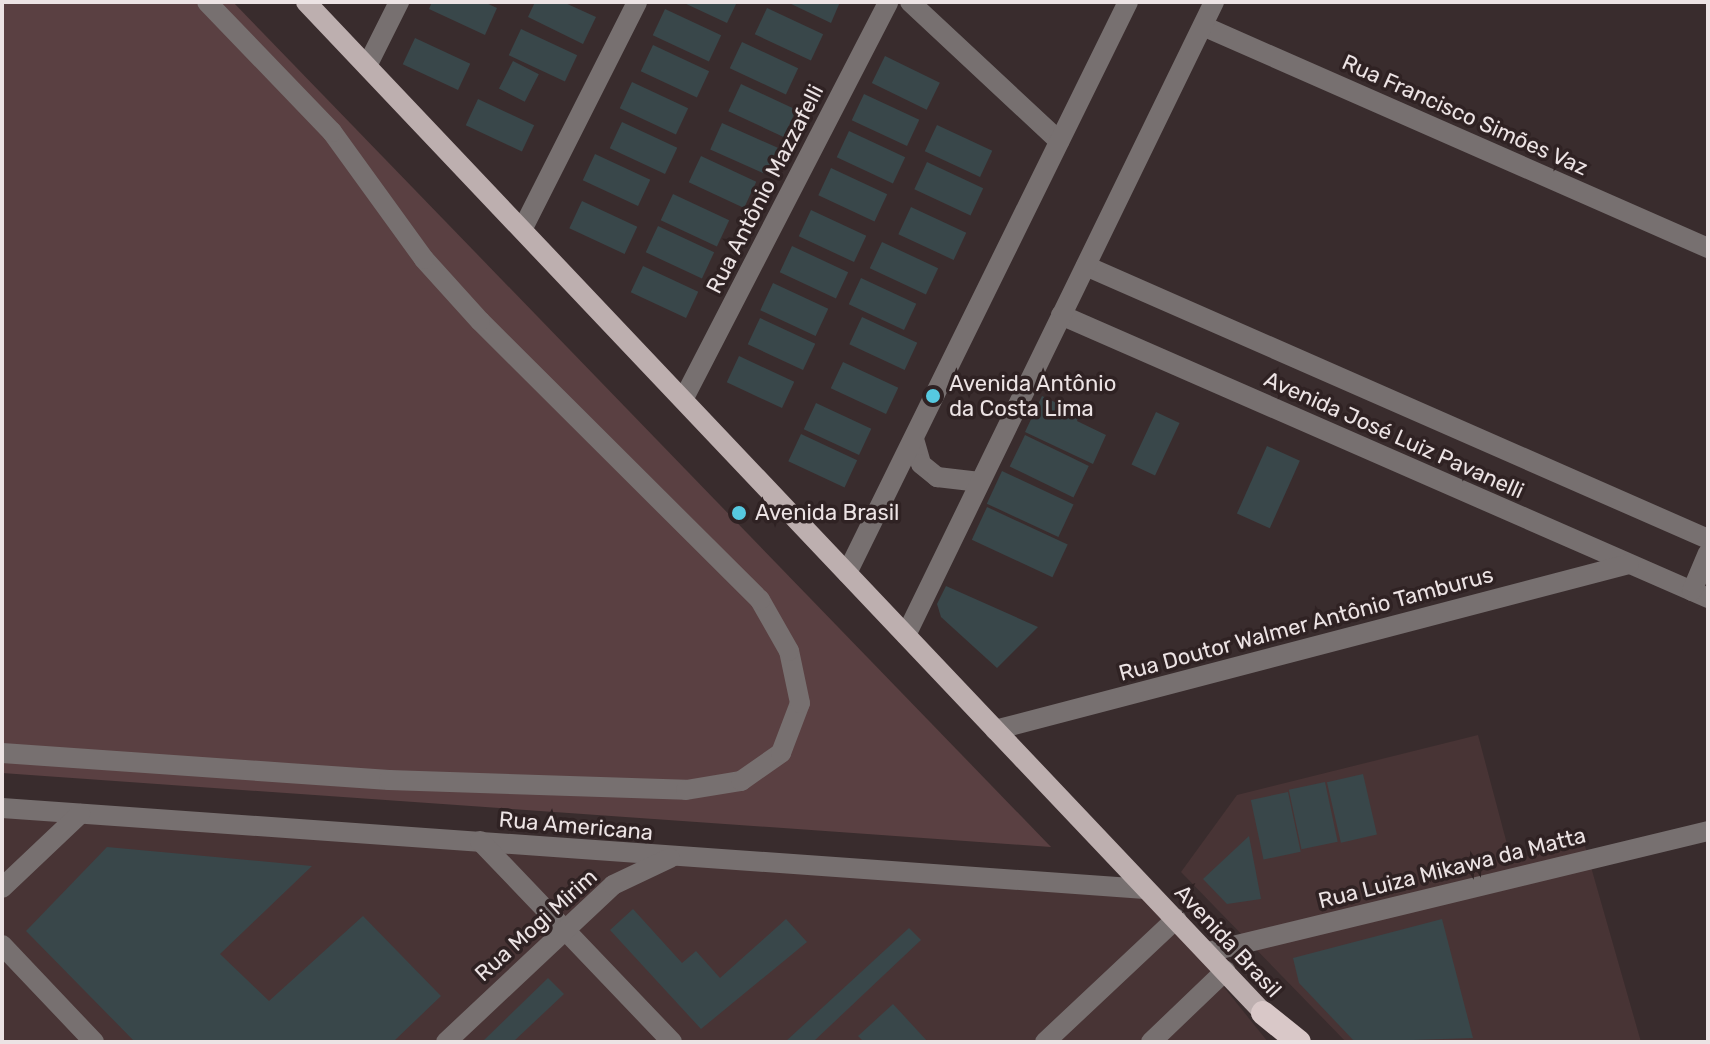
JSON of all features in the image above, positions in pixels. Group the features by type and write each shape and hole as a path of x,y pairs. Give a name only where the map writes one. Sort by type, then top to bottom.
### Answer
{"highway":[{"path":"1263,1013 1299,1042"}],"main road":[{"name":"Avenida Brasil","path":"306,2 684,398 1290,1042"}],"street":[{"path":"2,753 389,780 686,790 741,781 781,753 800,703 789,651 760,600 480,321 424,259 332,132 207,2"},
{"path":"367,66 399,2"},
{"path":"523,228 637,2"},
{"name":"Rua Antônio Mazzafelli","path":"684,398 888,2"},
{"path":"910,2 1059,141"},
{"path":"847,573 1128,2"},
{"path":"906,635 1214,2"},
{"name":"Rua Francisco Simões Vaz","path":"1203,26 1708,248"},
{"name":"Avenida José Luiz Pavanelli","path":"1086,266 1708,539"},
{"name":"Avenida José Luiz Pavanelli","path":"1061,315 1700,594"},
{"path":"914,439 921,464 937,477 980,482"},
{"path":"1700,594 1708,553"},
{"name":"Rua Doutor Walmer Antônio Tamburus","path":"995,730 1629,564"},
{"name":"Rua Americana","path":"2,808 480,841 670,858 1145,889"},
{"path":"2,888 80,814"},
{"name":"Rua Luiza Mikawa da Matta","path":"1208,952 1708,831"},
{"path":"480,841 672,1042"},
{"name":"Rua Mogi Mirim","path":"446,1042 613,885 670,858"},
{"path":"1045,1042 1176,919"},
{"path":"2,945 94,1042"},
{"path":"1151,1042 1225,971"}],"shaded area":[{"path":"2,2 233,2 1051,847 2,773"},
{"path":"1478,735 1511,859 1585,846 1641,1042 1346,1042 1181,872 1237,795"},
{"path":"2,808 1145,889 1268,1042 2,1042"}],"building":[{"path":"432,2 484,2 497,8 485,35 429,9"},
{"path":"535,2 563,2 596,17 583,44 528,17"},
{"path":"682,2 737,2 727,23"},
{"path":"787,2 840,2 831,23"},
{"path":"767,8 823,34 811,60 755,34"},
{"path":"665,9 721,35 709,61 653,35"},
{"path":"521,29 577,55 565,81 509,55"},
{"path":"415,38 470,64 458,90 403,64"},
{"path":"742,42 798,68 786,94 730,68"},
{"path":"653,45 709,71 697,97 641,71"},
{"path":"885,56 940,83 927,110 872,83"},
{"path":"513,61 539,74 525,102 499,89"},
{"path":"632,82 688,108 676,134 620,108"},
{"path":"741,84 796,110 784,137 728,111"},
{"path":"864,94 919,120 907,146 852,120"},
{"path":"478,99 534,125 522,151 466,125"},
{"path":"622,122 677,148 665,174 610,148"},
{"path":"722,123 778,148 766,174 710,149"},
{"path":"937,125 992,151 980,177 925,151"},
{"path":"849,131 905,157 893,183 837,157"},
{"path":"595,154 650,180 638,206 583,180"},
{"path":"701,156 756,182 744,208 689,182"},
{"path":"927,162 983,188 971,215 914,189"},
{"path":"831,168 887,194 875,221 818,195"},
{"path":"673,194 729,220 717,246 661,220"},
{"path":"582,201 637,227 625,254 569,228"},
{"path":"911,207 966,233 954,260 898,234"},
{"path":"811,210 866,236 854,262 799,236"},
{"path":"658,226 714,252 702,278 646,252"},
{"path":"882,242 938,268 926,294 870,268"},
{"path":"792,246 848,272 836,298 780,272"},
{"path":"643,266 698,292 686,318 631,292"},
{"path":"861,278 916,304 904,330 849,304"},
{"path":"773,283 828,309 816,336 760,310"},
{"path":"862,317 917,343 905,370 849,344"},
{"path":"760,318 815,344 803,370 748,344"},
{"path":"739,356 794,382 782,408 727,382"},
{"path":"843,362 898,388 886,414 831,388"},
{"path":"1042,396 1080,414 1077,421 1106,435 1093,464 1025,432"},
{"path":"816,403 871,429 859,455 804,429"},
{"path":"1156,412 1180,423 1155,476 1131,465"},
{"path":"801,434 857,460 845,487 788,461"},
{"path":"1025,435 1089,466 1073,498 1010,466"},
{"path":"1267,446 1300,461 1270,528 1237,514"},
{"path":"1002,471 1074,504 1058,537 987,504"},
{"path":"987,507 1068,545 1052,577 972,540"},
{"path":"946,586 1038,627 997,668 941,617 937,604"},
{"path":"1363,774 1377,834 1341,843 1327,782"},
{"path":"1325,782 1338,842 1301,849 1289,790"},
{"path":"1288,792 1301,852 1264,860 1251,800"},
{"path":"1249,836 1261,899 1227,904 1203,879"},
{"path":"107,847 312,866 220,954 269,1001 363,916 441,996 393,1042 135,1042 26,931"},
{"path":"633,909 682,963 696,951 720,978 786,919 807,942 701,1029 610,930"},
{"path":"1442,919 1473,1038 1355,1042 1299,983 1293,958"},
{"path":"909,928 921,940 813,1042 785,1042"},
{"path":"548,978 564,994 513,1042 482,1042"},
{"path":"893,1004 928,1042 864,1042 858,1036"}],"place":[{"name":"Avenida Antônio da Costa Lima","path":"933,396"},
{"name":"Avenida Brasil","path":"739,513"}]}
